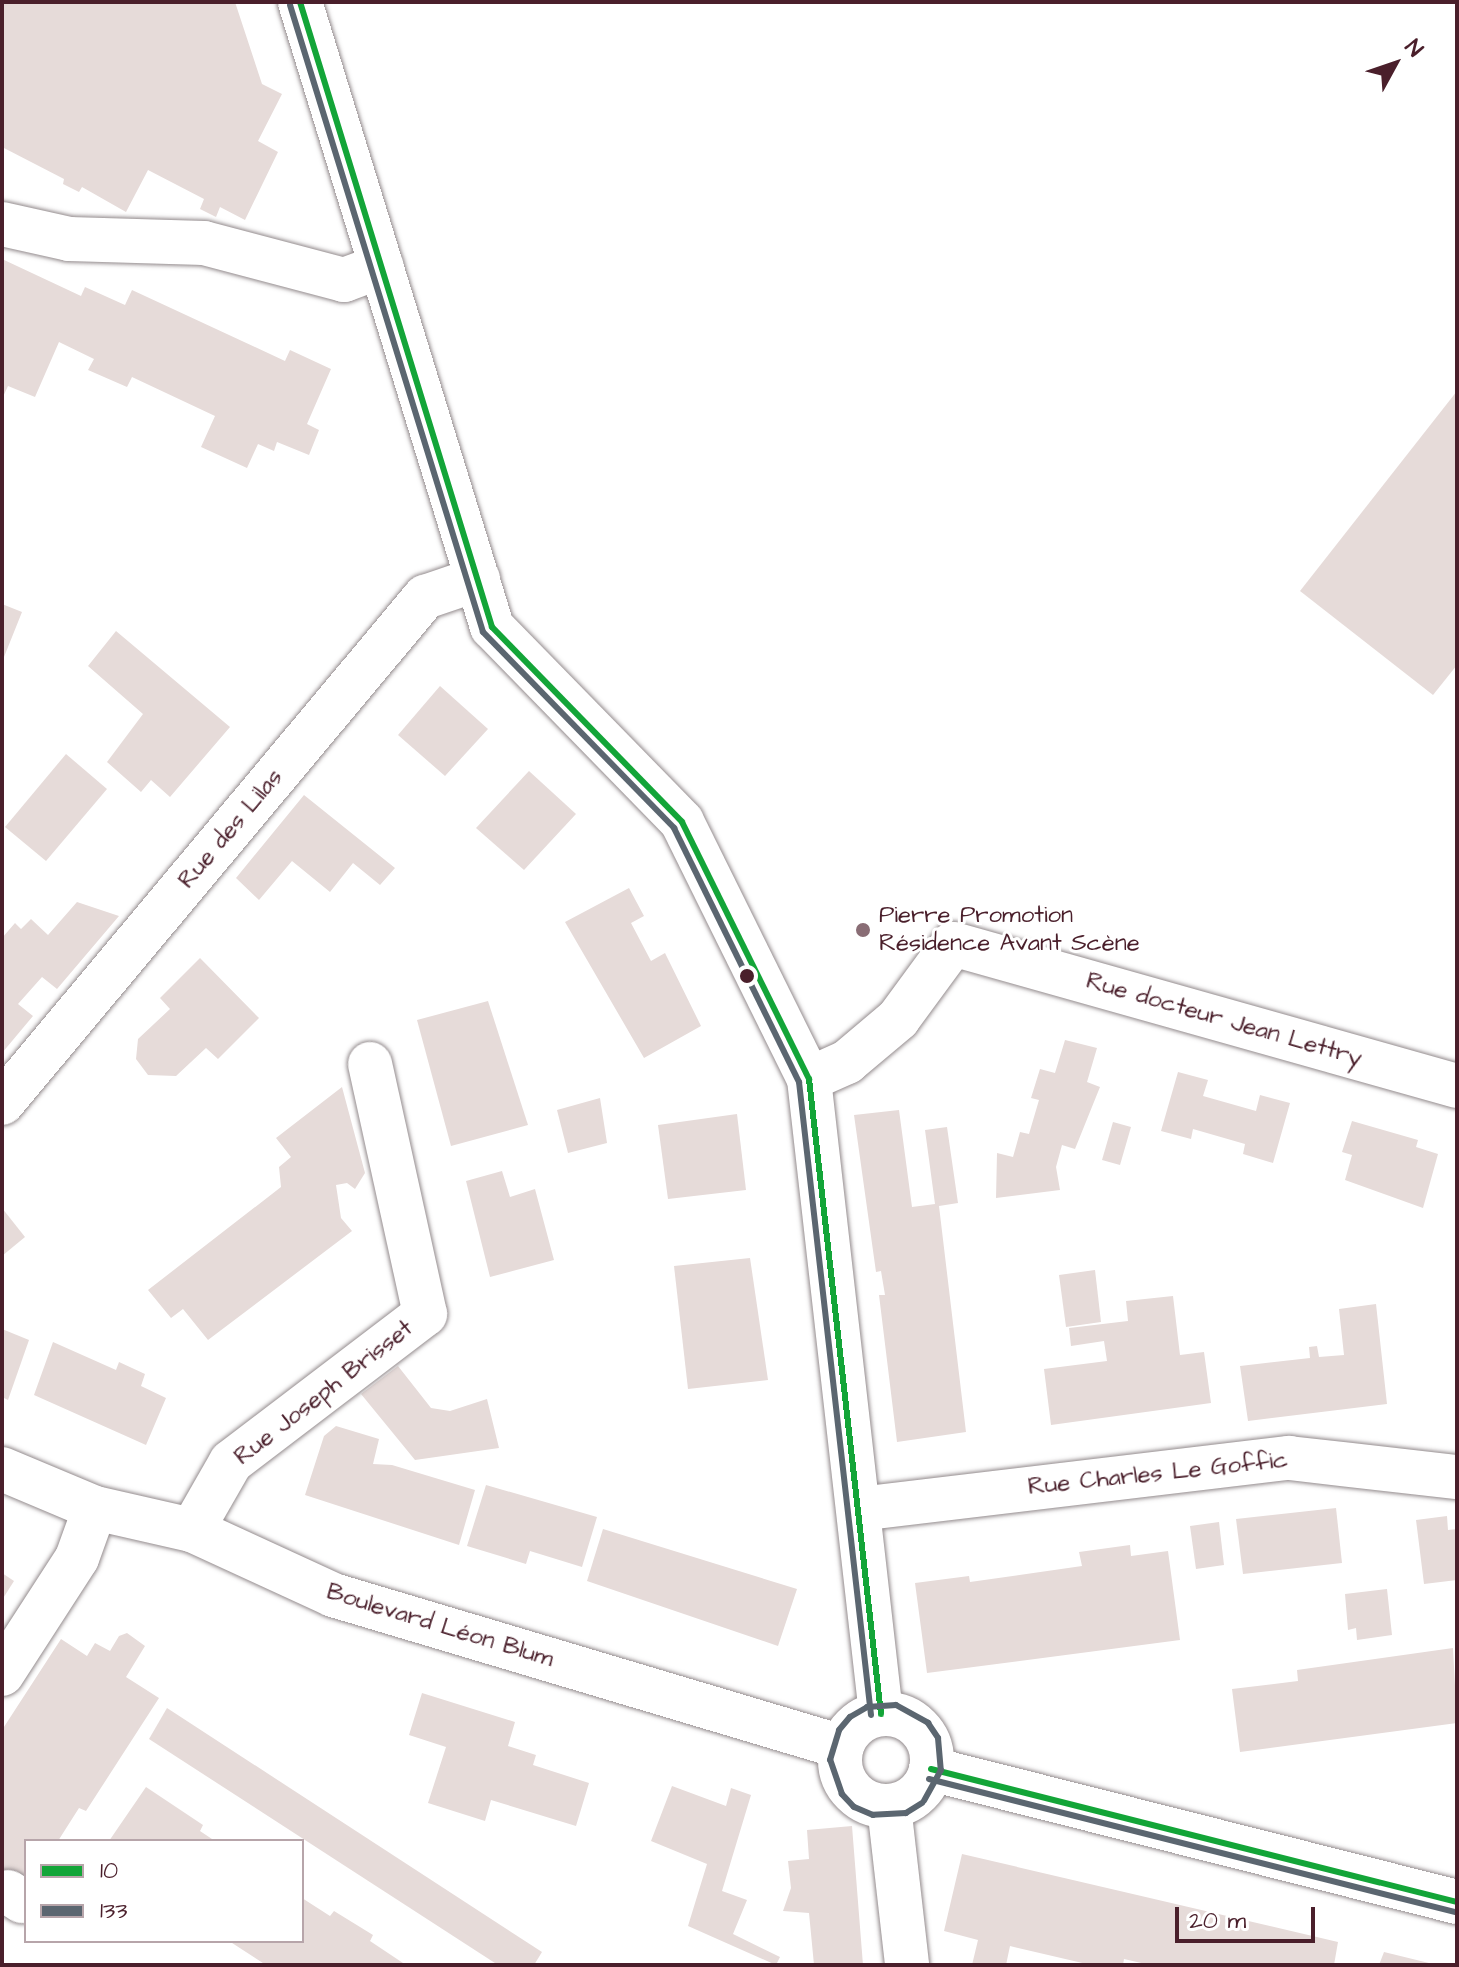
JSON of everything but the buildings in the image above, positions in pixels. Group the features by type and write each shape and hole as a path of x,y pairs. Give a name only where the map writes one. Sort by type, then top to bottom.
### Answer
{"street":[{"path":"300,2 492,627 682,822 809,1079 881,1714"},
{"path":"2,224 69,239 204,243 344,280 382,266"},
{"name":"Rue des Lilas","path":"2,1103 425,597 478,579"},
{"name":"Rue docteur Jean Lettry","path":"809,1079 847,1062 898,1019 953,944 1457,1086"},
{"name":"Rue Joseph Brisset","path":"192,1530 231,1462 425,1314 370,1064"},
{"name":"Rue Charles Le Goffic","path":"859,1509 1289,1458 1457,1477"},
{"name":"Boulevard Léon Blum","path":"2,1469 95,1508 192,1530 333,1595 842,1747"},
{"path":"2,1674 77,1558 95,1508"},
{"path":"881,1714 909,1720 920,1729 928,1741 931,1769 916,1795 889,1806 860,1799 850,1788 840,1761 842,1747 857,1724 881,1714"},
{"path":"931,1769 1457,1902"},
{"path":"889,1806 907,1965"}],"transit line":[{"name":"10","path":"300,2 492,627 682,822 809,1079 881,1714"},
{"name":"133","path":"290,5 483,632 674,828 799,1082 871,1715"},
{"name":"133","path":"922,1803 906,1813 873,1815 854,1807 842,1794 830,1760 839,1730 850,1717 867,1707 896,1705 928,1723 938,1738 941,1770 924,1801"},
{"name":"10","path":"931,1769 1457,1902"},
{"name":"133","path":"929,1779 1455,1912"}],"place":[{"name":"Pierre Promotion Résidence Avant Scène","path":"863,930"}]}
